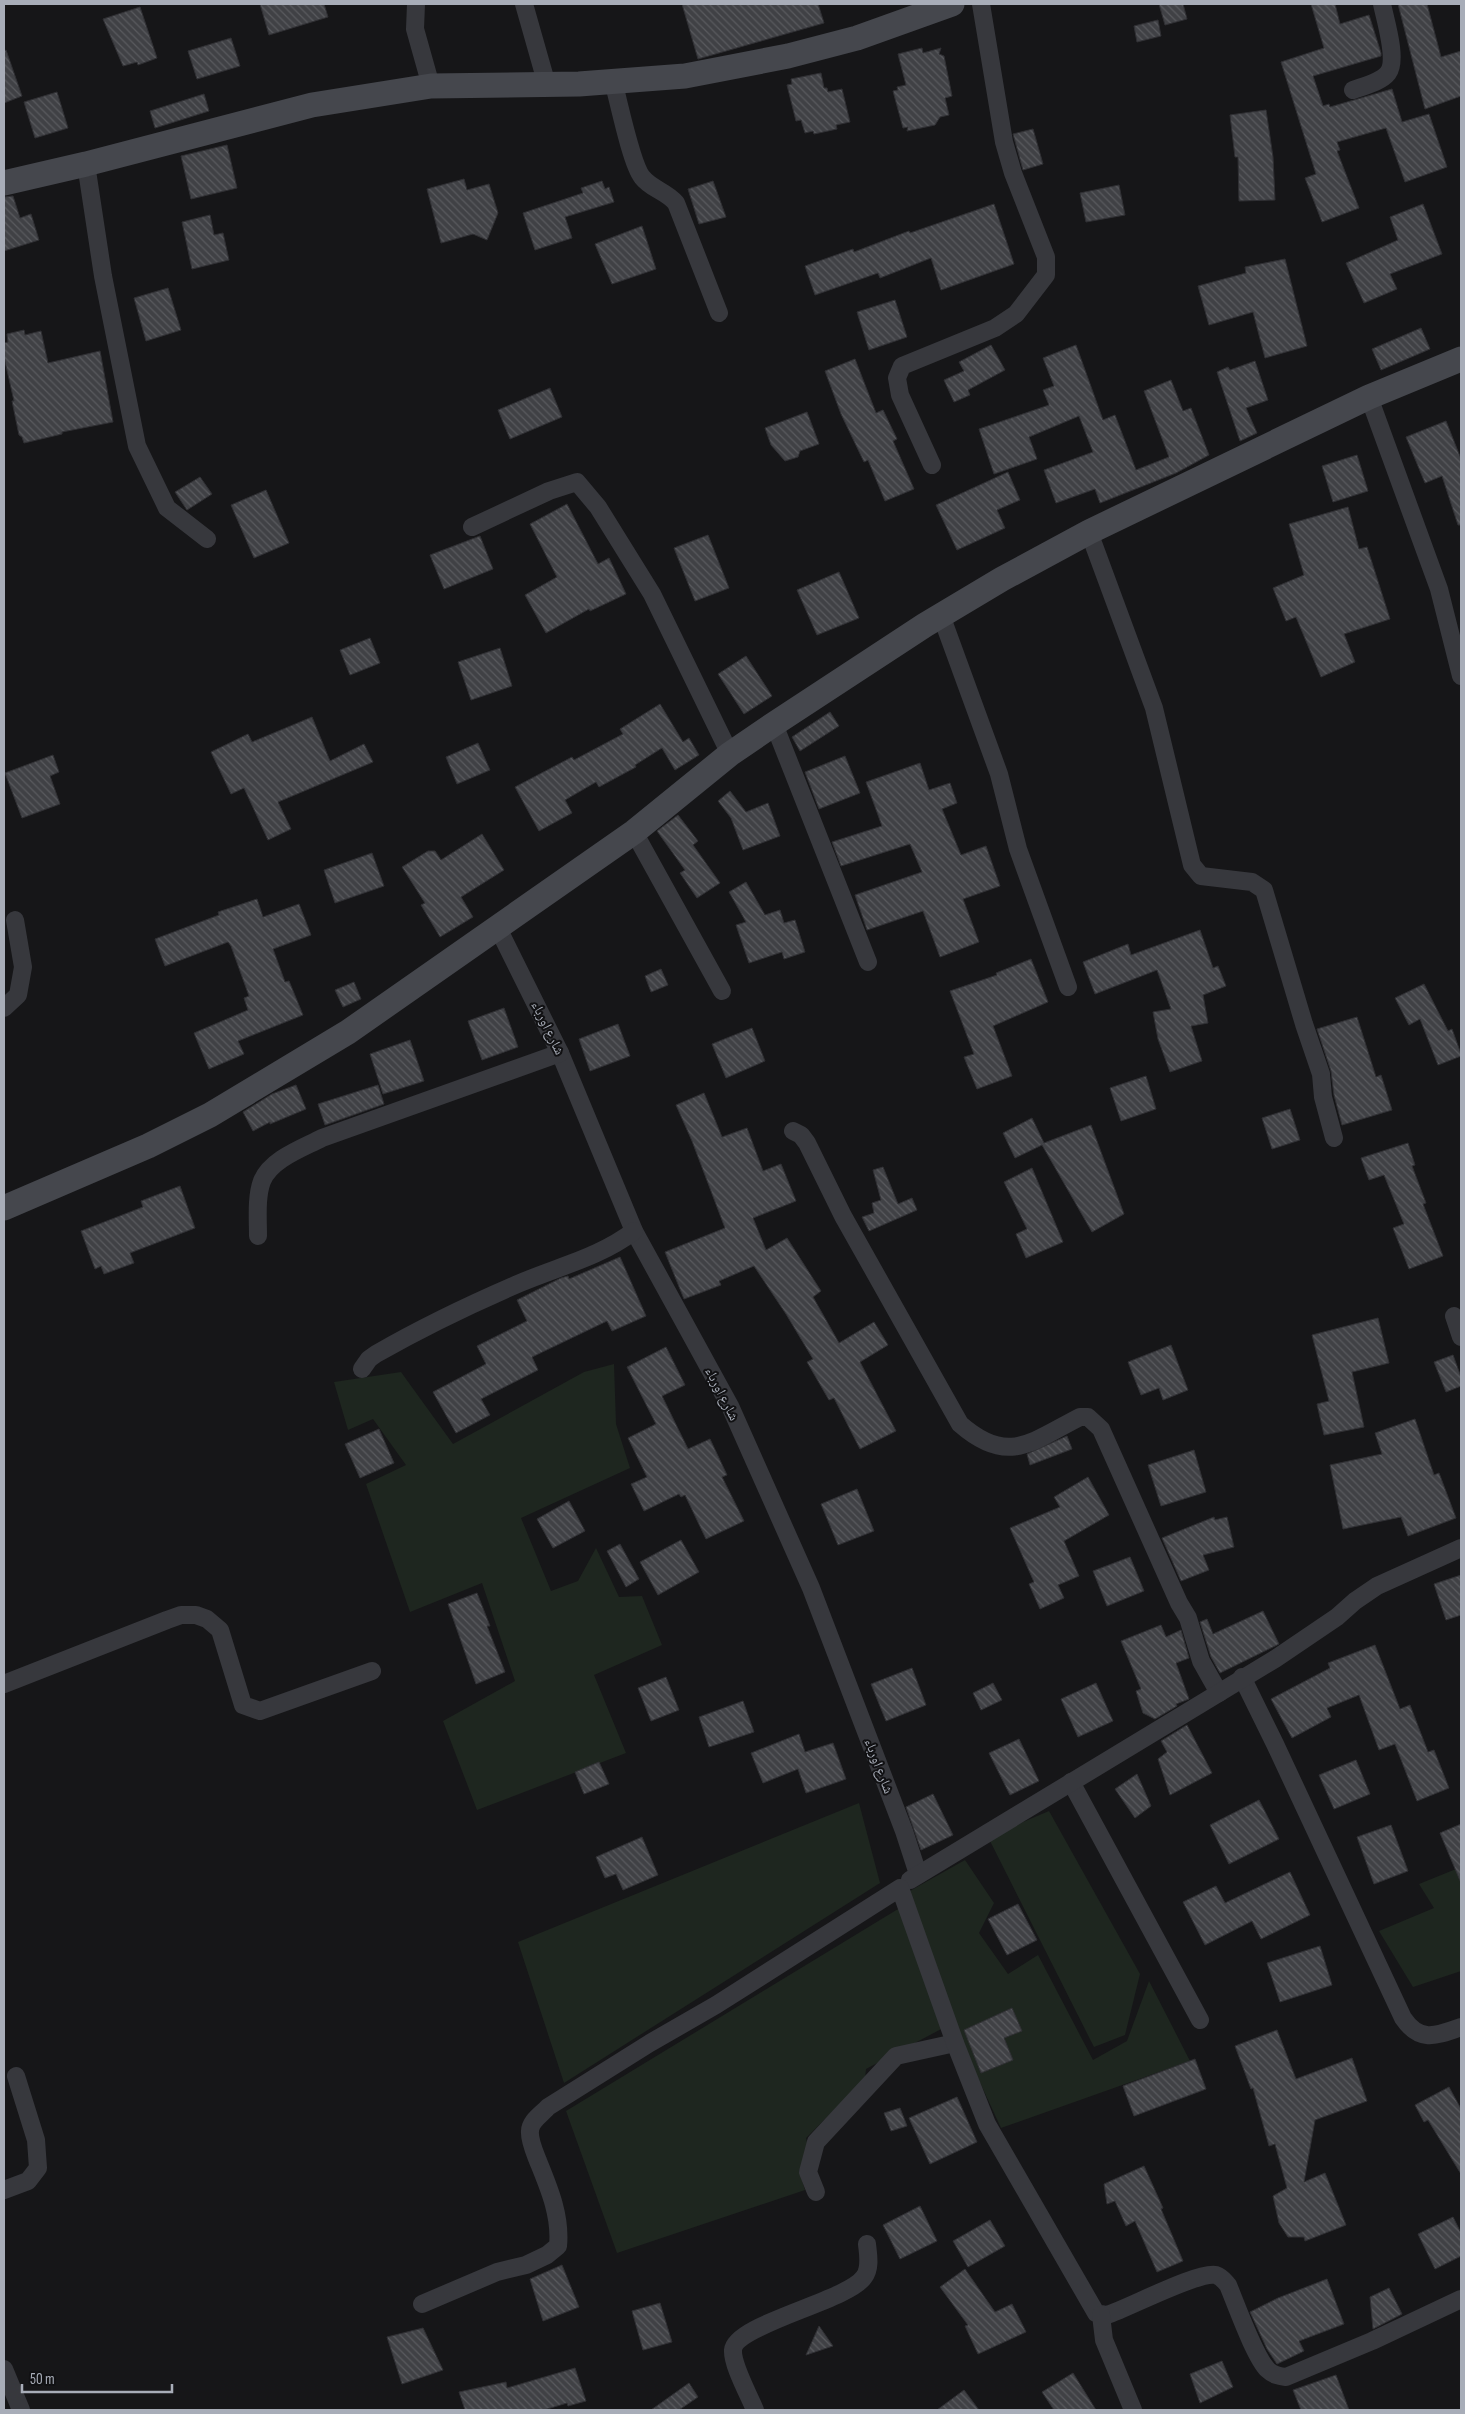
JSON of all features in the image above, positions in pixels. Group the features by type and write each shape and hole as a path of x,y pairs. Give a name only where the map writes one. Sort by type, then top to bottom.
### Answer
{"street":[{"path":"416,4 415,28 431,86"},
{"path":"524,4 547,84"},
{"path":"4,183 86,164 312,105 431,86 547,84 685,76 788,56 857,38 952,4"},
{"path":"932,464 900,395 897,378 902,366 995,328 1016,314 1042,280 1046,270 1046,257 1013,173 1004,142 981,4"},
{"path":"1353,90 1384,77 1390,71 1393,59 1382,4"},
{"path":"613,81 638,171 648,184 664,192 676,203 718,313"},
{"path":"86,164 103,276 137,446 167,508 207,539"},
{"path":"4,1208 148,1146 210,1115 348,1032 634,832 730,754 941,615 1089,532 1369,397 1461,358"},
{"path":"1369,397 1439,589 1461,676"},
{"path":"472,527 549,491 577,482 598,507 652,594 730,754"},
{"path":"1089,532 1154,708 1192,865 1201,876 1252,882 1264,890 1304,1024 1322,1074 1323,1097 1334,1138"},
{"path":"941,615 999,774 1018,849 1068,986"},
{"path":"774,724 868,962"},
{"path":"634,832 722,991"},
{"path":"4,1008 18,995 23,967 15,920"},
{"name":"شارع اورباء","path":"497,926 560,1053 634,1231 730,1406 806,1578 904,1831 918,1874"},
{"path":"258,1236 258,1206 262,1181 270,1169 288,1156 322,1138 560,1053"},
{"path":"793,1131 801,1135 807,1143 843,1216 960,1424 973,1436 991,1446 1004,1448 1017,1448 1080,1417 1088,1417 1101,1429 1179,1603 1188,1618 1201,1661 1219,1693"},
{"path":"362,1369 368,1359 442,1318 520,1283 590,1257 616,1245 634,1231"},
{"path":"1454,1316 1461,1337"},
{"path":"422,2304 497,2272 526,2266 547,2255 558,2246 560,2231 554,2204 530,2131 534,2121 548,2107 650,2043 716,2006 900,1888 918,1874 1219,1693 1319,1630 1355,1600 1378,1586 1461,1548"},
{"path":"4,1684 189,1613 207,1619 220,1630 243,1706 260,1711 372,1671"},
{"path":"1242,1678 1403,2018 1416,2033 1427,2036 1436,2036 1461,2028"},
{"path":"1071,1782 1200,2020"},
{"path":"900,1888 955,2043 987,2124 1085,2292 1092,2310 1101,2315 1111,2314 1195,2279 1216,2275 1222,2278 1228,2285 1258,2354 1267,2369 1277,2376 1286,2377 1372,2342 1461,2299"},
{"path":"816,2192 808,2172 816,2142 896,2056 955,2043"},
{"path":"4,2190 28,2181 38,2168 36,2140 16,2076"},
{"path":"755,2410 734,2360 733,2349 735,2343 751,2332 845,2290 864,2279 868,2270 867,2244"},
{"path":"1101,2315 1104,2340 1133,2410"},
{"path":"4,2370 21,2410"}],"shaded area":[{"path":"614,1364 616,1424 630,1468 521,1518 551,1591 578,1581 596,1548 619,1597 642,1596 662,1645 594,1675 626,1753 477,1810 443,1721 515,1681 482,1583 410,1612 366,1484 406,1465 373,1419 348,1430 334,1382 401,1372 453,1444 584,1372"},
{"path":"859,1803 880,1883 564,2083 518,1942"},
{"path":"1049,1811 1140,1974 1125,2035 1094,2047 988,1837"},
{"path":"965,1860 994,1903 979,1933 1008,1974 1038,1955 1093,2060 1127,2041 1149,1981 1190,2061 1001,2128 959,2037 908,1892"},
{"path":"1461,1867 1461,1971 1413,1987 1379,1931 1434,1908 1419,1884"},
{"path":"903,1906 945,2027 866,2069 865,2079 806,2138 811,2159 799,2170 805,2190 617,2253 566,2111"}],"building":[{"path":"260,4 324,4 328,17 269,35"},
{"path":"682,4 818,4 824,23 698,59"},
{"path":"1159,4 1183,4 1187,19 1165,25"},
{"path":"1311,4 1335,4 1340,24 1369,15 1381,53 1381,56 1313,76 1323,106 1329,104 1330,107 1392,89 1402,122 1429,114 1447,167 1405,182 1386,128 1337,142 1340,150 1337,151 1359,208 1322,222 1305,178 1316,174 1281,62 1324,48"},
{"path":"1398,4 1427,4 1441,57 1461,51 1461,96 1425,109"},
{"path":"140,7 157,58 138,65 137,62 123,66 103,19"},
{"path":"1158,20 1161,36 1137,42 1134,26"},
{"path":"231,38 240,66 197,79 188,51"},
{"path":"922,48 923,53 941,48 939,54 944,56 952,96 945,98 949,115 940,117 935,125 907,131 908,127 903,128 893,91 898,90 897,87 906,85 898,54"},
{"path":"6,50 22,96 4,103 4,51"},
{"path":"821,73 824,88 827,88 828,92 842,89 850,122 836,125 837,129 814,134 813,131 805,133 801,120 796,121 787,85 792,84 791,79"},
{"path":"57,92 68,128 35,138 24,102"},
{"path":"204,94 209,111 155,128 150,111"},
{"path":"1266,110 1273,157 1275,200 1239,201 1238,157 1235,157 1230,115"},
{"path":"1033,129 1043,164 1023,170 1013,134"},
{"path":"227,145 237,188 191,199 181,156"},
{"path":"464,179 467,190 489,184 498,213 487,240 473,234 441,243 427,189"},
{"path":"602,181 605,189 609,187 614,202 565,217 572,238 535,250 523,213 583,193 581,188"},
{"path":"713,181 726,217 699,224 688,189"},
{"path":"1119,185 1125,215 1086,222 1080,193"},
{"path":"13,196 20,218 31,214 39,240 4,251 4,197"},
{"path":"994,204 1014,264 941,290 931,258 880,278 878,273 815,295 805,266 853,249 854,252 909,231 910,233"},
{"path":"1423,204 1442,254 1390,274 1397,289 1364,303 1346,263 1398,240 1390,217"},
{"path":"210,215 214,235 223,233 229,260 192,269 182,222"},
{"path":"642,226 656,269 612,284 595,244"},
{"path":"1285,259 1307,346 1265,358 1253,312 1209,325 1198,286 1246,273 1245,267"},
{"path":"168,288 181,330 146,341 134,298"},
{"path":"895,300 907,337 869,350 857,312"},
{"path":"1421,328 1430,349 1381,370 1372,349"},
{"path":"24,330 25,335 41,331 48,363 100,351 113,422 62,432 62,434 24,443 19,435 12,401 14,401 4,357 4,343 8,342 7,334"},
{"path":"991,345 1005,370 968,390 970,395 954,402 944,380 964,371 959,362"},
{"path":"1076,345 1103,420 1115,415 1136,470 1169,457 1144,391 1171,380 1183,411 1191,408 1209,455 1176,473 1100,503 1095,489 1056,503 1044,470 1093,452 1079,416 1029,437 1037,459 994,474 979,429 1049,405 1043,390 1054,386 1043,358"},
{"path":"855,359 876,413 883,410 897,439 893,441 914,489 885,501 868,460 864,462 841,414 825,371"},
{"path":"1255,361 1268,400 1246,408 1257,433 1240,441 1217,372 1228,367 1230,370"},
{"path":"550,388 562,417 510,439 498,410"},
{"path":"807,412 819,444 800,451 798,457 785,461 771,445 765,428"},
{"path":"1446,421 1461,459 1461,525 1458,525 1442,476 1425,483 1406,437"},
{"path":"1357,455 1368,491 1333,502 1322,466"},
{"path":"1008,472 1020,500 997,510 1005,528 957,550 936,505"},
{"path":"200,477 212,494 187,510 175,492"},
{"path":"266,490 289,543 254,558 231,505"},
{"path":"567,504 598,564 609,558 626,594 590,611 589,609 546,633 525,595 557,577 530,524"},
{"path":"1348,507 1359,549 1367,547 1390,619 1344,634 1355,662 1321,677 1296,617 1286,621 1273,588 1304,575 1289,524"},
{"path":"708,535 729,588 695,601 674,548"},
{"path":"480,536 493,569 444,589 430,555"},
{"path":"839,572 859,618 817,635 797,590"},
{"path":"370,638 380,663 350,675 340,650"},
{"path":"500,648 512,686 471,700 458,662"},
{"path":"746,656 772,696 744,714 718,674"},
{"path":"660,704 683,742 689,738 699,755 675,770 662,748 635,765 636,767 599,787 596,782 565,800 572,813 539,831 515,787 572,757 574,760 623,734 620,729"},
{"path":"830,712 839,726 800,751 792,737"},
{"path":"312,717 330,761 364,744 373,762 278,802 291,829 268,840 244,788 231,794 211,752 248,734 252,742"},
{"path":"478,743 490,770 457,784 446,757"},
{"path":"53,755 59,772 50,776 60,804 22,818 5,773"},
{"path":"845,756 860,793 819,809 805,772"},
{"path":"920,763 929,790 950,783 957,803 942,809 961,855 986,846 1000,886 963,899 979,942 940,957 923,911 867,930 855,895 922,872 910,844 841,866 832,842 882,826 866,782"},
{"path":"730,791 746,812 768,803 780,836 743,850 731,818 718,801"},
{"path":"678,815 698,841 693,845 720,883 697,898 680,873 685,870 657,831"},
{"path":"482,834 504,870 461,897 473,917 440,937 421,905 425,903 402,867 428,851 435,851 441,860"},
{"path":"372,853 384,886 335,903 324,870"},
{"path":"746,882 765,915 780,910 784,923 795,920 805,952 784,959 782,952 749,963 736,925 746,922 729,892"},
{"path":"257,899 263,917 299,904 311,935 273,949 285,982 289,981 303,1015 238,1041 244,1054 209,1069 194,1033 248,1010 244,998 249,996 231,946 228,942 165,966 155,939 219,915 218,912"},
{"path":"1200,930 1213,968 1218,966 1226,986 1203,995 1208,1023 1191,1026 1202,1061 1170,1072 1158,1039 1153,1012 1171,1009 1157,970 1095,994 1083,962 1128,944 1131,955"},
{"path":"1031,959 1048,1002 993,1026 1012,1076 977,1089 964,1057 974,1054 950,991 997,975 996,973"},
{"path":"661,969 668,985 651,992 645,976"},
{"path":"354,982 361,999 343,1007 335,990"},
{"path":"1424,984 1448,1031 1452,1029 1461,1054 1461,1056 1438,1065 1420,1019 1409,1025 1395,998"},
{"path":"504,1008 518,1047 482,1060 468,1021"},
{"path":"1357,1017 1376,1077 1381,1075 1392,1110 1342,1125 1334,1095 1331,1071 1317,1029"},
{"path":"618,1024 630,1056 590,1071 579,1039"},
{"path":"752,1028 765,1061 726,1078 712,1044"},
{"path":"410,1040 424,1081 383,1094 370,1054"},
{"path":"1146,1076 1156,1109 1121,1121 1110,1088"},
{"path":"296,1085 306,1109 270,1124 270,1122 253,1131 243,1112 272,1094"},
{"path":"378,1085 384,1104 325,1125 318,1104"},
{"path":"704,1093 722,1137 747,1128 763,1171 781,1164 796,1201 753,1218 766,1250 787,1238 821,1291 813,1297 839,1343 874,1322 888,1345 860,1362 896,1431 860,1449 834,1398 829,1400 807,1362 813,1359 754,1266 719,1281 721,1285 684,1299 665,1252 725,1228 692,1141 676,1105"},
{"path":"1290,1109 1300,1140 1272,1149 1262,1118"},
{"path":"1032,1118 1044,1143 1091,1125 1124,1214 1092,1232 1042,1145 1015,1158 1003,1133"},
{"path":"1408,1143 1415,1165 1412,1166 1426,1203 1423,1204 1443,1256 1409,1269 1393,1228 1404,1224 1384,1175 1369,1180 1361,1158"},
{"path":"883,1167 898,1204 912,1198 917,1210 869,1231 862,1217 874,1213 872,1203 881,1200 873,1170"},
{"path":"1032,1168 1063,1242 1026,1258 1016,1234 1027,1229 1004,1182"},
{"path":"180,1186 195,1228 130,1253 134,1263 104,1274 101,1266 95,1269 81,1231 143,1207 141,1201"},
{"path":"620,1257 646,1316 612,1331 607,1321 532,1357 538,1370 481,1399 490,1415 456,1433 433,1392 486,1364 477,1346 527,1321 517,1300 561,1278 568,1276 569,1279"},
{"path":"1378,1318 1389,1363 1352,1372 1364,1427 1324,1435 1317,1404 1329,1401 1312,1335"},
{"path":"1171,1345 1188,1390 1163,1400 1159,1388 1141,1395 1128,1362"},
{"path":"666,1347 685,1385 662,1396 688,1449 710,1439 727,1475 722,1477 744,1521 706,1539 685,1495 681,1497 679,1494 644,1511 631,1484 647,1477 628,1438 656,1424 627,1367"},
{"path":"1453,1355 1461,1377 1461,1386 1446,1392 1434,1362"},
{"path":"1415,1419 1434,1475 1439,1473 1456,1518 1408,1536 1401,1517 1343,1529 1330,1465 1382,1454 1375,1433"},
{"path":"379,1429 394,1463 360,1478 345,1444"},
{"path":"1067,1436 1072,1449 1030,1465 1027,1454"},
{"path":"1194,1450 1206,1492 1161,1506 1148,1465"},
{"path":"1088,1477 1109,1515 1064,1541 1079,1576 1058,1585 1064,1598 1040,1609 1029,1584 1034,1582 1010,1528 1060,1507 1054,1497"},
{"path":"857,1489 874,1531 838,1545 821,1504"},
{"path":"569,1501 585,1531 553,1548 537,1519"},
{"path":"1214,1517 1215,1520 1227,1517 1234,1547 1203,1555 1209,1570 1181,1581 1162,1538"},
{"path":"681,1540 699,1572 658,1595 640,1562"},
{"path":"620,1544 639,1579 626,1587 607,1551"},
{"path":"1130,1557 1144,1591 1107,1606 1093,1571"},
{"path":"1461,1575 1461,1615 1446,1620 1434,1584"},
{"path":"477,1593 490,1626 487,1626 505,1672 476,1684 448,1604"},
{"path":"1263,1611 1279,1644 1220,1673 1211,1657 1200,1622 1207,1619 1213,1634"},
{"path":"1161,1625 1166,1637 1181,1630 1189,1658 1176,1663 1189,1699 1176,1704 1177,1706 1155,1719 1143,1713 1136,1691 1141,1689 1121,1641"},
{"path":"1375,1645 1400,1709 1410,1705 1428,1752 1434,1750 1449,1788 1417,1801 1395,1744 1379,1750 1359,1695 1327,1708 1331,1717 1292,1738 1271,1699 1330,1668 1328,1663"},
{"path":"912,1668 926,1705 886,1721 871,1684"},
{"path":"666,1677 679,1710 651,1721 638,1688"},
{"path":"993,1683 1002,1700 981,1710 973,1693"},
{"path":"1096,1683 1113,1721 1078,1737 1061,1699"},
{"path":"743,1701 754,1732 709,1747 699,1717"},
{"path":"1187,1725 1212,1773 1170,1795 1158,1759 1167,1752 1161,1741"},
{"path":"799,1734 805,1752 833,1743 846,1779 806,1793 798,1769 763,1783 751,1753"},
{"path":"1019,1739 1039,1781 1010,1795 989,1753"},
{"path":"1356,1760 1370,1794 1334,1809 1319,1775"},
{"path":"599,1762 609,1784 584,1794 575,1772"},
{"path":"1137,1774 1151,1806 1135,1818 1115,1789"},
{"path":"933,1794 953,1835 921,1850 906,1807"},
{"path":"1259,1800 1279,1839 1229,1864 1210,1825"},
{"path":"1461,1824 1461,1883 1440,1833"},
{"path":"1391,1825 1408,1871 1374,1884 1357,1837"},
{"path":"642,1837 658,1875 623,1890 616,1874 605,1878 596,1857"},
{"path":"1290,1872 1310,1915 1261,1939 1252,1921 1205,1945 1183,1902 1216,1886 1225,1903"},
{"path":"1018,1904 1037,1940 1007,1955 988,1919"},
{"path":"1320,1946 1332,1985 1280,2002 1267,1963"},
{"path":"1012,2008 1022,2031 1004,2038 1013,2060 981,2073 964,2030"},
{"path":"1277,2030 1296,2079 1352,2058 1367,2101 1315,2120 1304,2182 1325,2173 1346,2225 1305,2241 1304,2237 1288,2237 1279,2223 1273,2196 1287,2188 1275,2144 1269,2146 1253,2088 1251,2089 1235,2046"},
{"path":"1195,2059 1206,2089 1134,2116 1123,2086"},
{"path":"1449,2087 1461,2109 1461,2174 1428,2120 1424,2122 1415,2105"},
{"path":"957,2097 977,2142 930,2164 909,2118"},
{"path":"900,2108 907,2126 891,2131 884,2113"},
{"path":"1144,2166 1163,2208 1161,2209 1183,2261 1157,2272 1135,2221 1126,2226 1115,2201 1107,2204 1104,2184"},
{"path":"920,2206 937,2241 900,2259 883,2225"},
{"path":"1453,2217 1461,2233 1461,2256 1435,2269 1418,2234"},
{"path":"990,2220 1005,2246 968,2267 953,2241"},
{"path":"562,2265 579,2307 543,2321 530,2279"},
{"path":"965,2269 995,2312 1012,2304 1026,2332 978,2354 965,2326 968,2325 940,2287"},
{"path":"1327,2279 1344,2324 1299,2341 1304,2351 1277,2364 1267,2349 1250,2312 1278,2298"},
{"path":"1389,2288 1402,2314 1373,2329 1370,2297"},
{"path":"660,2303 672,2342 643,2350 632,2311"},
{"path":"819,2326 833,2346 806,2355"},
{"path":"423,2328 443,2370 402,2384 387,2337"},
{"path":"1222,2361 1233,2387 1200,2403 1190,2374"},
{"path":"575,2368 586,2401 568,2406 567,2403 544,2410 465,2410 459,2392 506,2382 507,2388"},
{"path":"1073,2373 1096,2410 1054,2410 1042,2392"},
{"path":"1336,2375 1349,2410 1301,2410 1293,2390"},
{"path":"689,2383 698,2397 679,2410 651,2410"},
{"path":"964,2390 979,2410 937,2410"}]}
